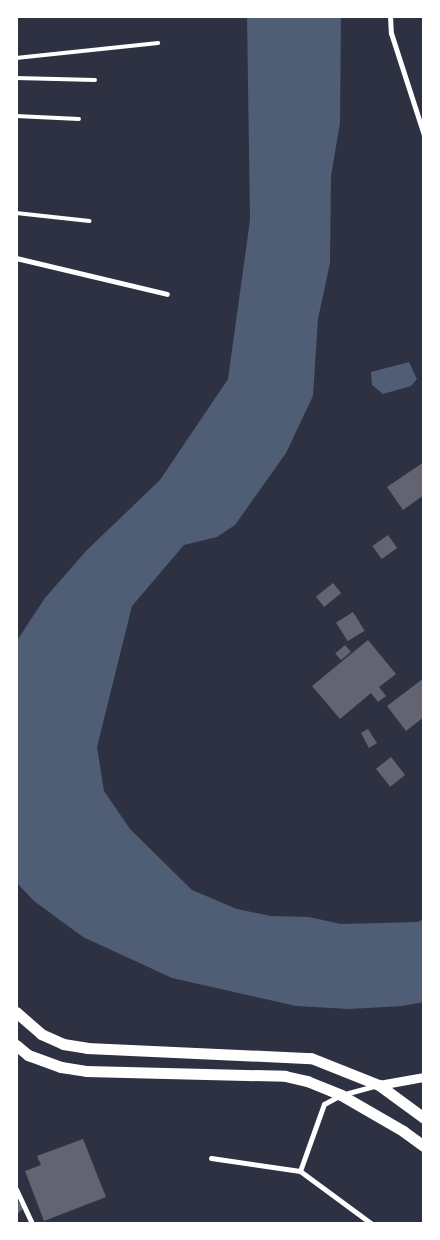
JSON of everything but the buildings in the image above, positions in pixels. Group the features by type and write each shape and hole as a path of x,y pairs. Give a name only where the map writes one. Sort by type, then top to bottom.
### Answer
{"main road":[{"path":"16,1012 41,1034 63,1044 87,1048 311,1058 379,1085 424,1118"},
{"path":"16,1045 28,1055 61,1067 86,1071 284,1076 307,1081 341,1095 403,1131 424,1146"}],"street":[{"path":"390,16 391,33 424,136"},
{"path":"16,258 167,294"},
{"path":"300,1171 324,1104 341,1095 379,1085 424,1077"},
{"path":"211,1158 300,1171 372,1224"},
{"path":"16,1189 32,1224"}],"lane":[{"path":"16,58 158,43"},
{"path":"16,78 95,80"},
{"path":"16,116 79,119"},
{"path":"16,213 90,221"}],"water":[{"path":"247,16 341,16 340,123 331,176 330,263 318,319 313,396 286,453 235,525 217,537 184,545 132,606 97,747 104,791 130,829 192,890 237,909 271,916 309,917 341,924 418,922 424,919 424,1002 402,1006 349,1009 296,1006 172,978 83,937 34,901 16,882 16,642 45,598 86,551 160,480 228,379 250,220"},
{"path":"409,362 417,379 411,386 383,394 372,385 371,372"}]}
